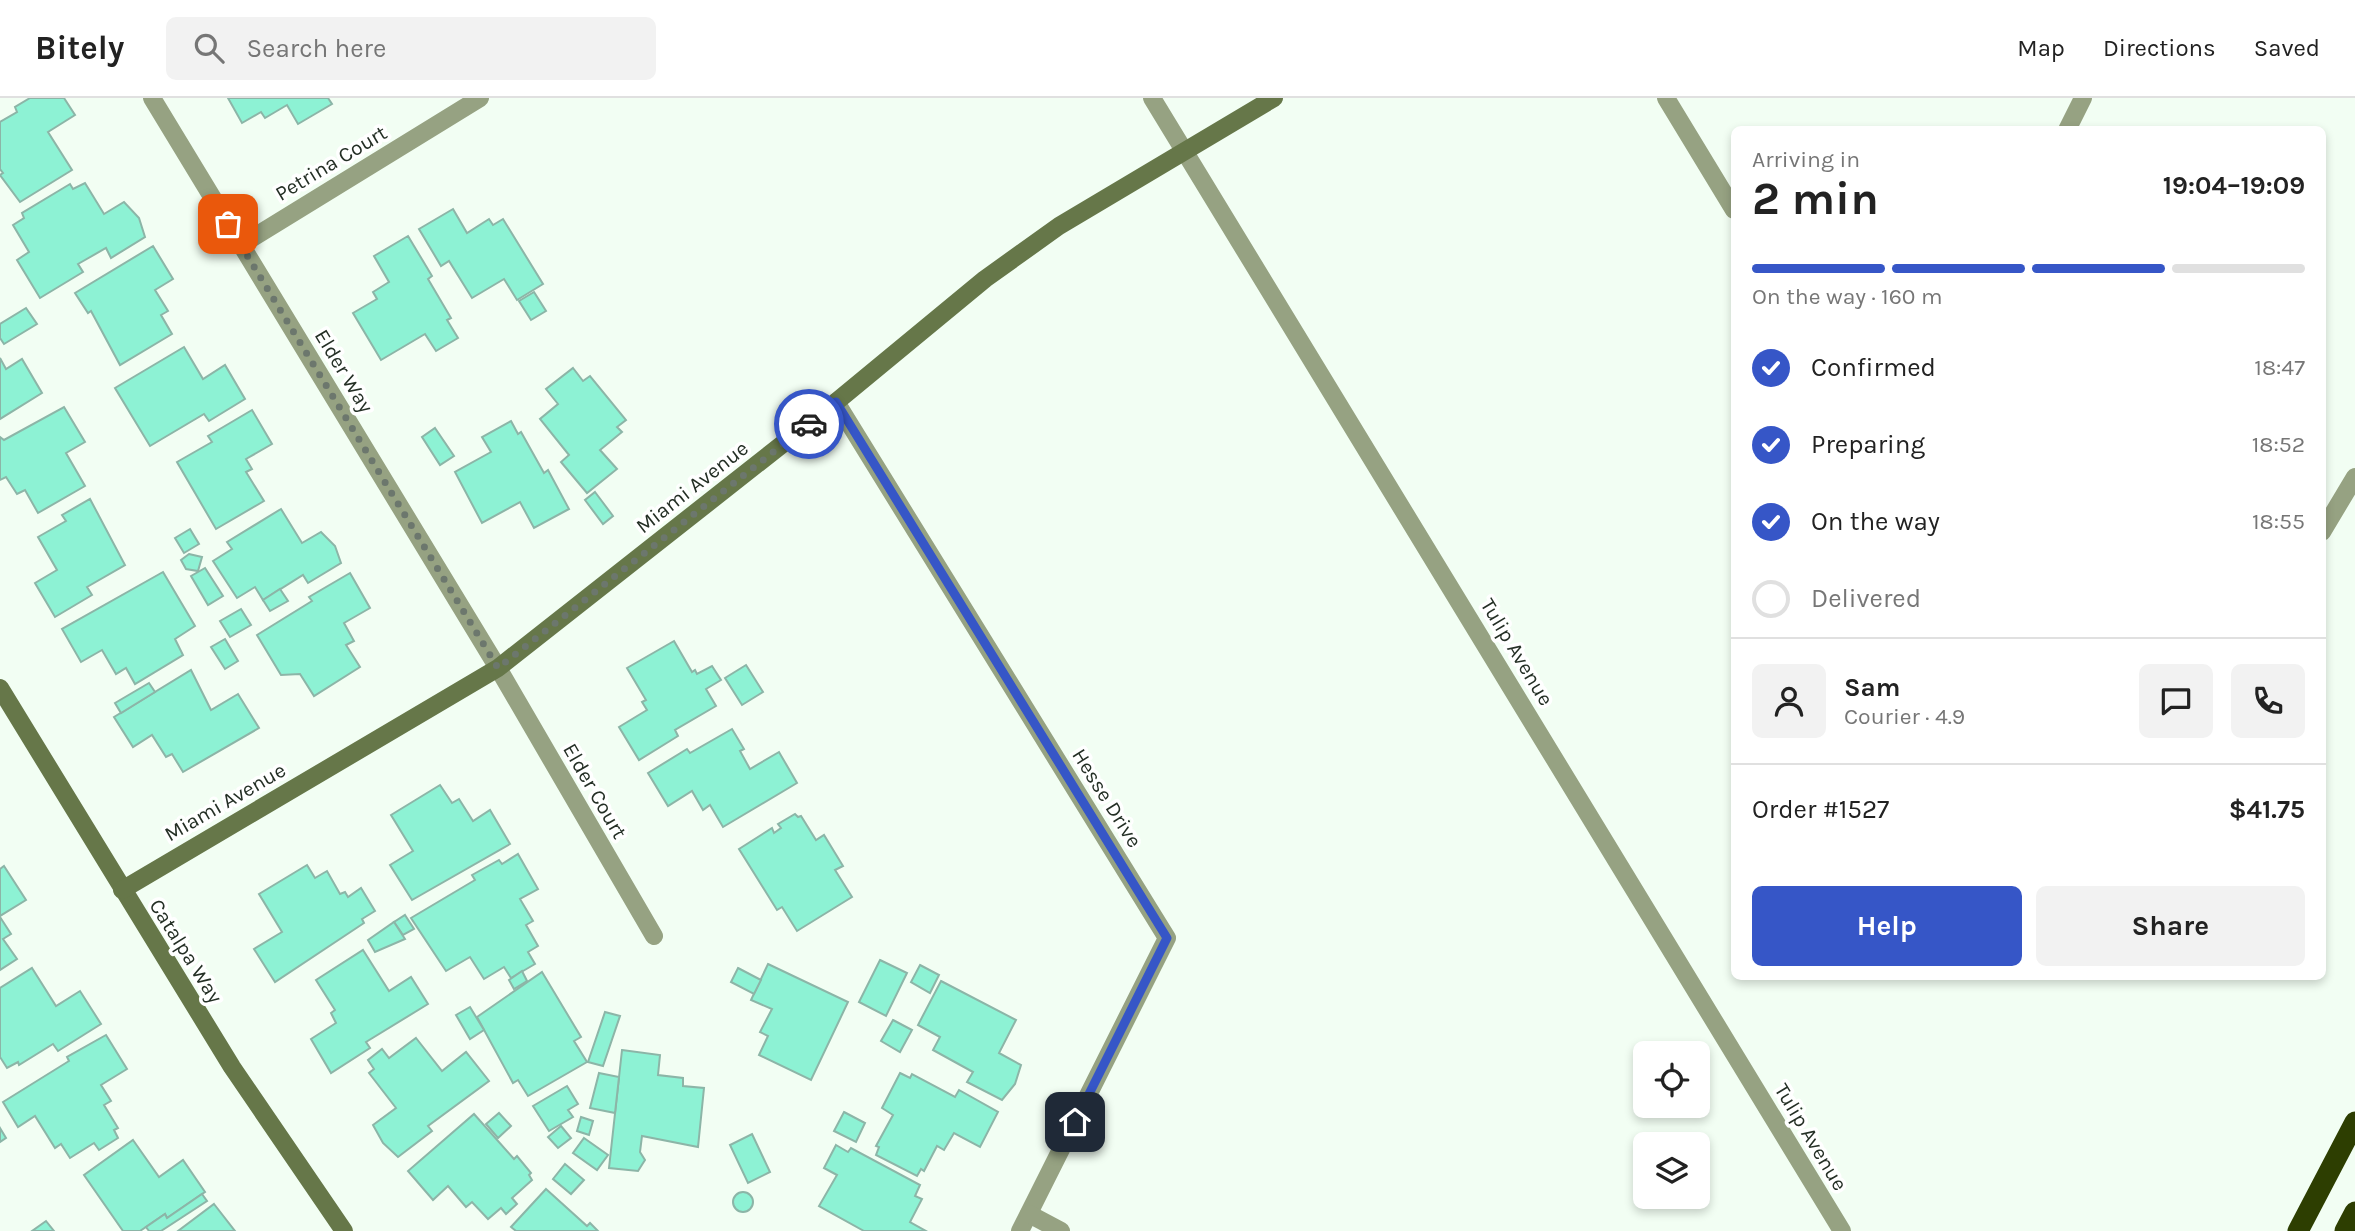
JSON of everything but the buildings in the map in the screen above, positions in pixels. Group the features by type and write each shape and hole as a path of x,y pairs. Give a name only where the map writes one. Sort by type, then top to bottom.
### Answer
{"highway":[{"path":"2298,1231 2355,1122"},
{"path":"2345,1231 2355,1212"}],"street":[{"name":"Elder Way","path":"152,98 498,668"},
{"name":"Petrina Court","path":"241,245 480,98"},
{"name":"Tulip Avenue","path":"1152,98 1842,1231"},
{"name":"Miami Avenue","path":"122,890 498,668 836,402 985,279 1059,226 1274,98"},
{"path":"1666,98 1731,205"},
{"path":"2069,126 2083,98"},
{"name":"Hesse Drive","path":"836,402 1167,938 1020,1231"},
{"path":"2326,525 2355,477"},
{"name":"Elder Court","path":"498,668 654,936"},
{"name":"Catalpa Way","path":"0,688 232,1067 344,1231"},
{"path":"1029,1214 1061,1231"}],"way so far":[{"path":"228,224 498,668 809,424"}],"route":[{"path":"809,424 836,402 1167,938 1075,1122"}]}
